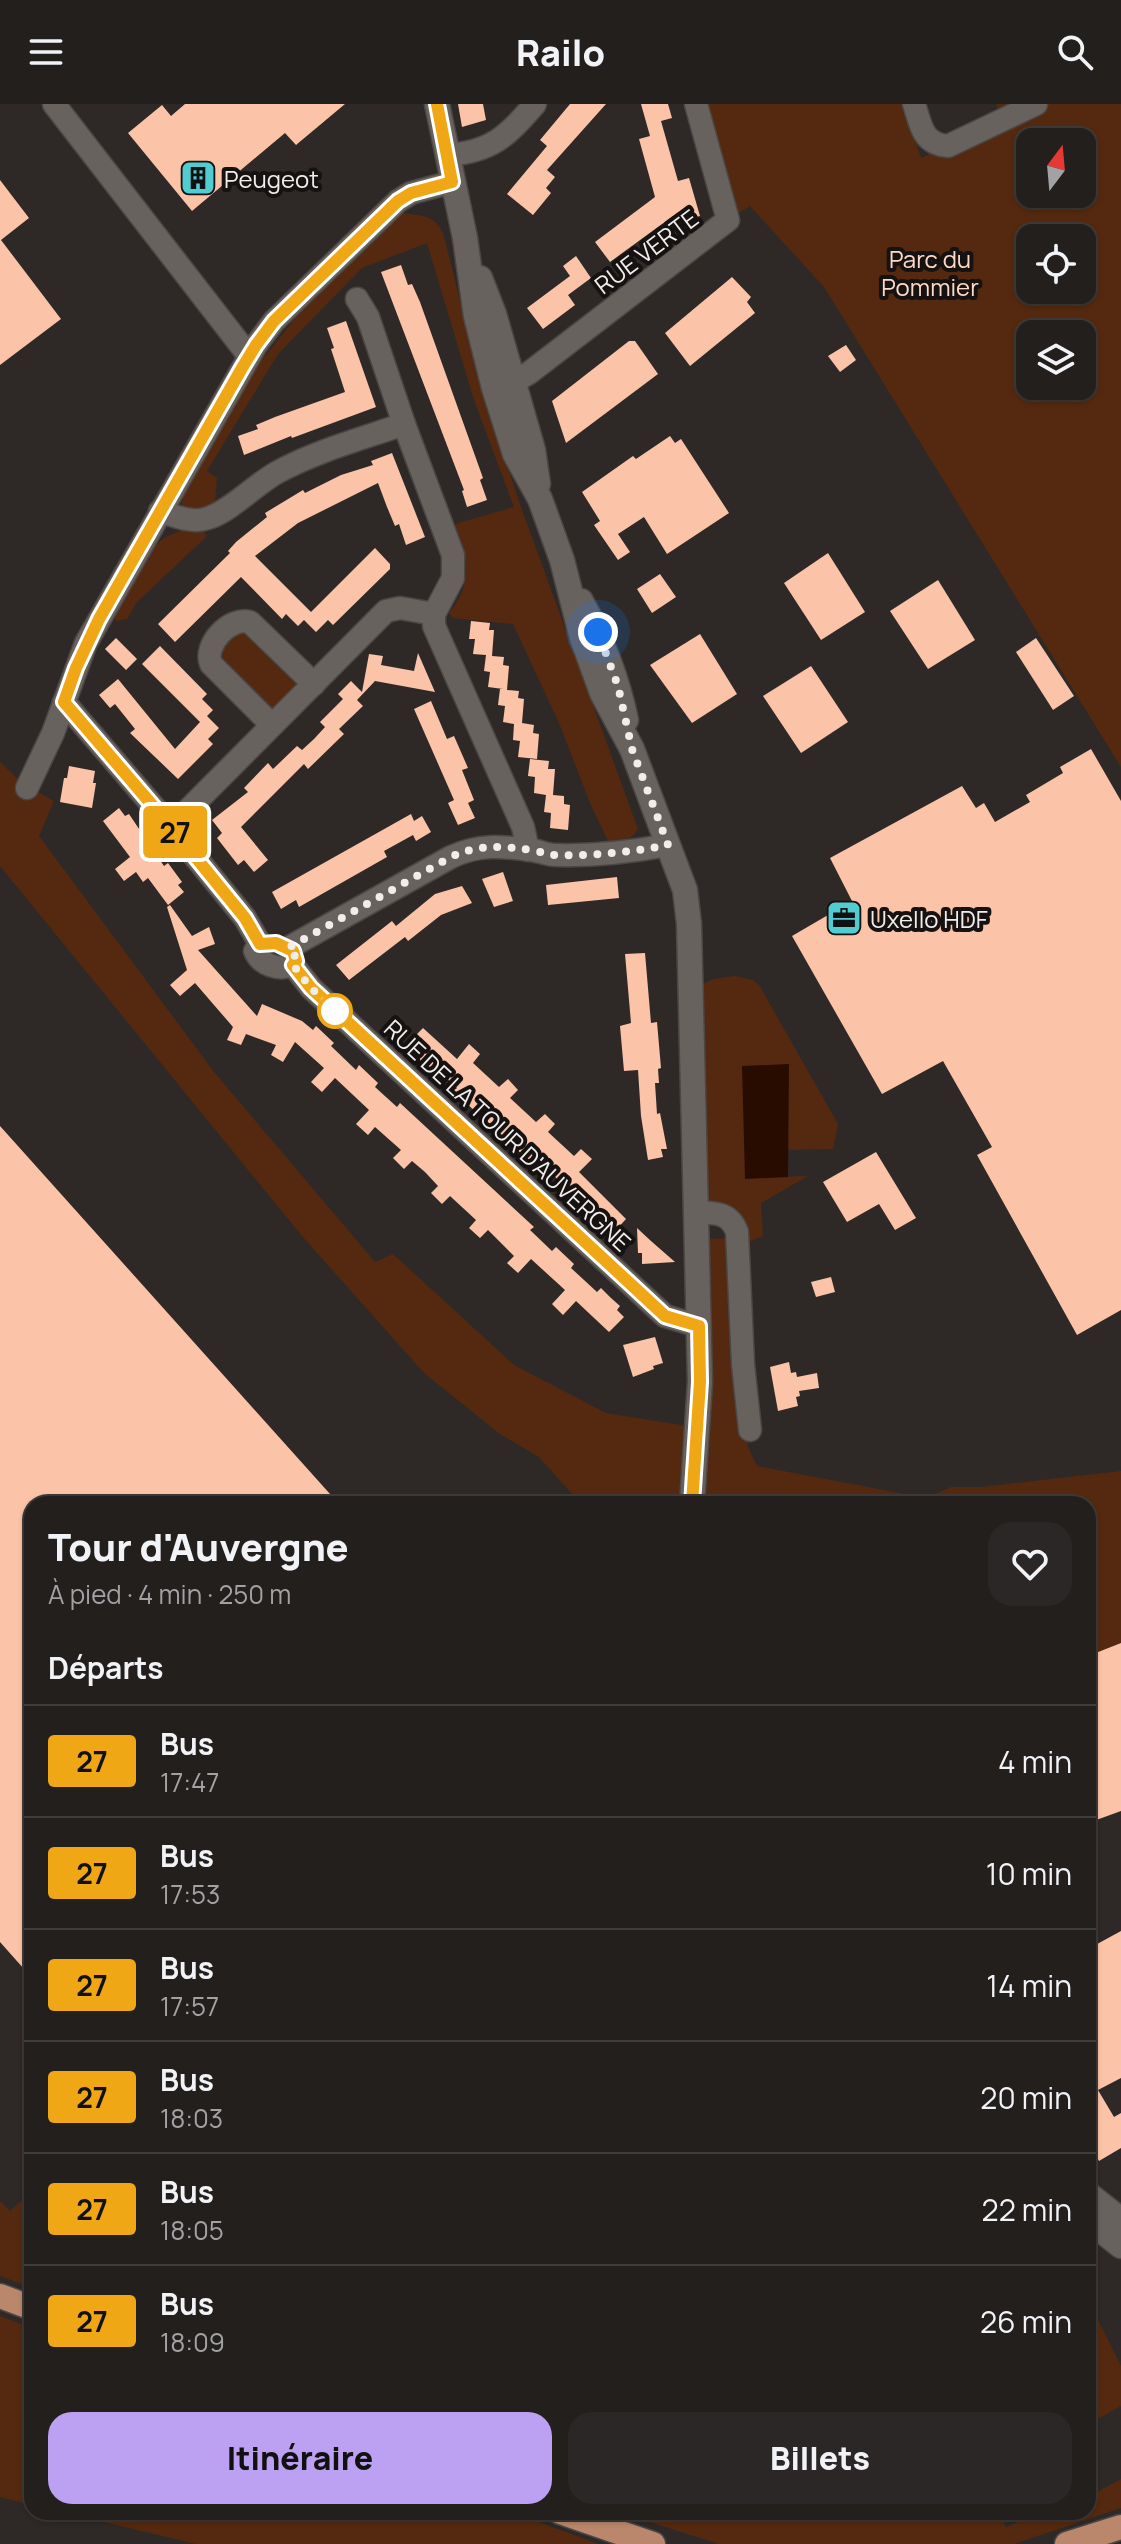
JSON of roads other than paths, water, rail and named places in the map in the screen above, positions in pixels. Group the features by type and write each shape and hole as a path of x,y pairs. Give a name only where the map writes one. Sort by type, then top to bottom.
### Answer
{"main road":[{"path":"437,104 465,238 494,314 503,385 533,450 540,499 568,577 604,647 618,686 632,749 685,890 689,924 700,1382 692,1496"},
{"path":"1096,2200 1121,2220"},
{"path":"1096,2226 1121,2246"},
{"path":"0,2296 24,2305"},
{"path":"583,2520 653,2544"},
{"path":"1067,2544 1121,2527"}],"street":[{"path":"54,104 249,356"},
{"path":"447,155 458,155 501,140 535,104"},
{"name":"RUE VERTE","path":"503,385 529,373 728,220 696,104"},
{"path":"914,104 925,136 943,146 1036,104"},
{"path":"27,788 86,643 249,356 274,321 398,201 411,193 452,182"},
{"path":"357,299 368,317 404,424 450,542 455,564 450,586 434,614 434,626 523,827 528,850"},
{"path":"160,511 191,520 205,520 291,466 404,424"},
{"path":"171,827 389,609 434,614"},
{"path":"272,725 211,664 208,656 212,644 235,621 250,622 314,684"},
{"path":"64,702 245,918 260,944 276,943 290,957 466,850 485,846 551,855 586,855 668,845"},
{"name":"RUE DE LA TOUR D'AUVERGNE","path":"290,957 311,988 659,1311 670,1319 699,1326"},
{"path":"697,1212 719,1213 734,1223 737,1232 743,1364 750,1430"}],"place":[{"name":"Peugeot","path":"198,178"},
{"name":"Uxello HDF","path":"844,918"}],"park label":[{"name":"Parc du Pommier","path":"930,272"}]}
